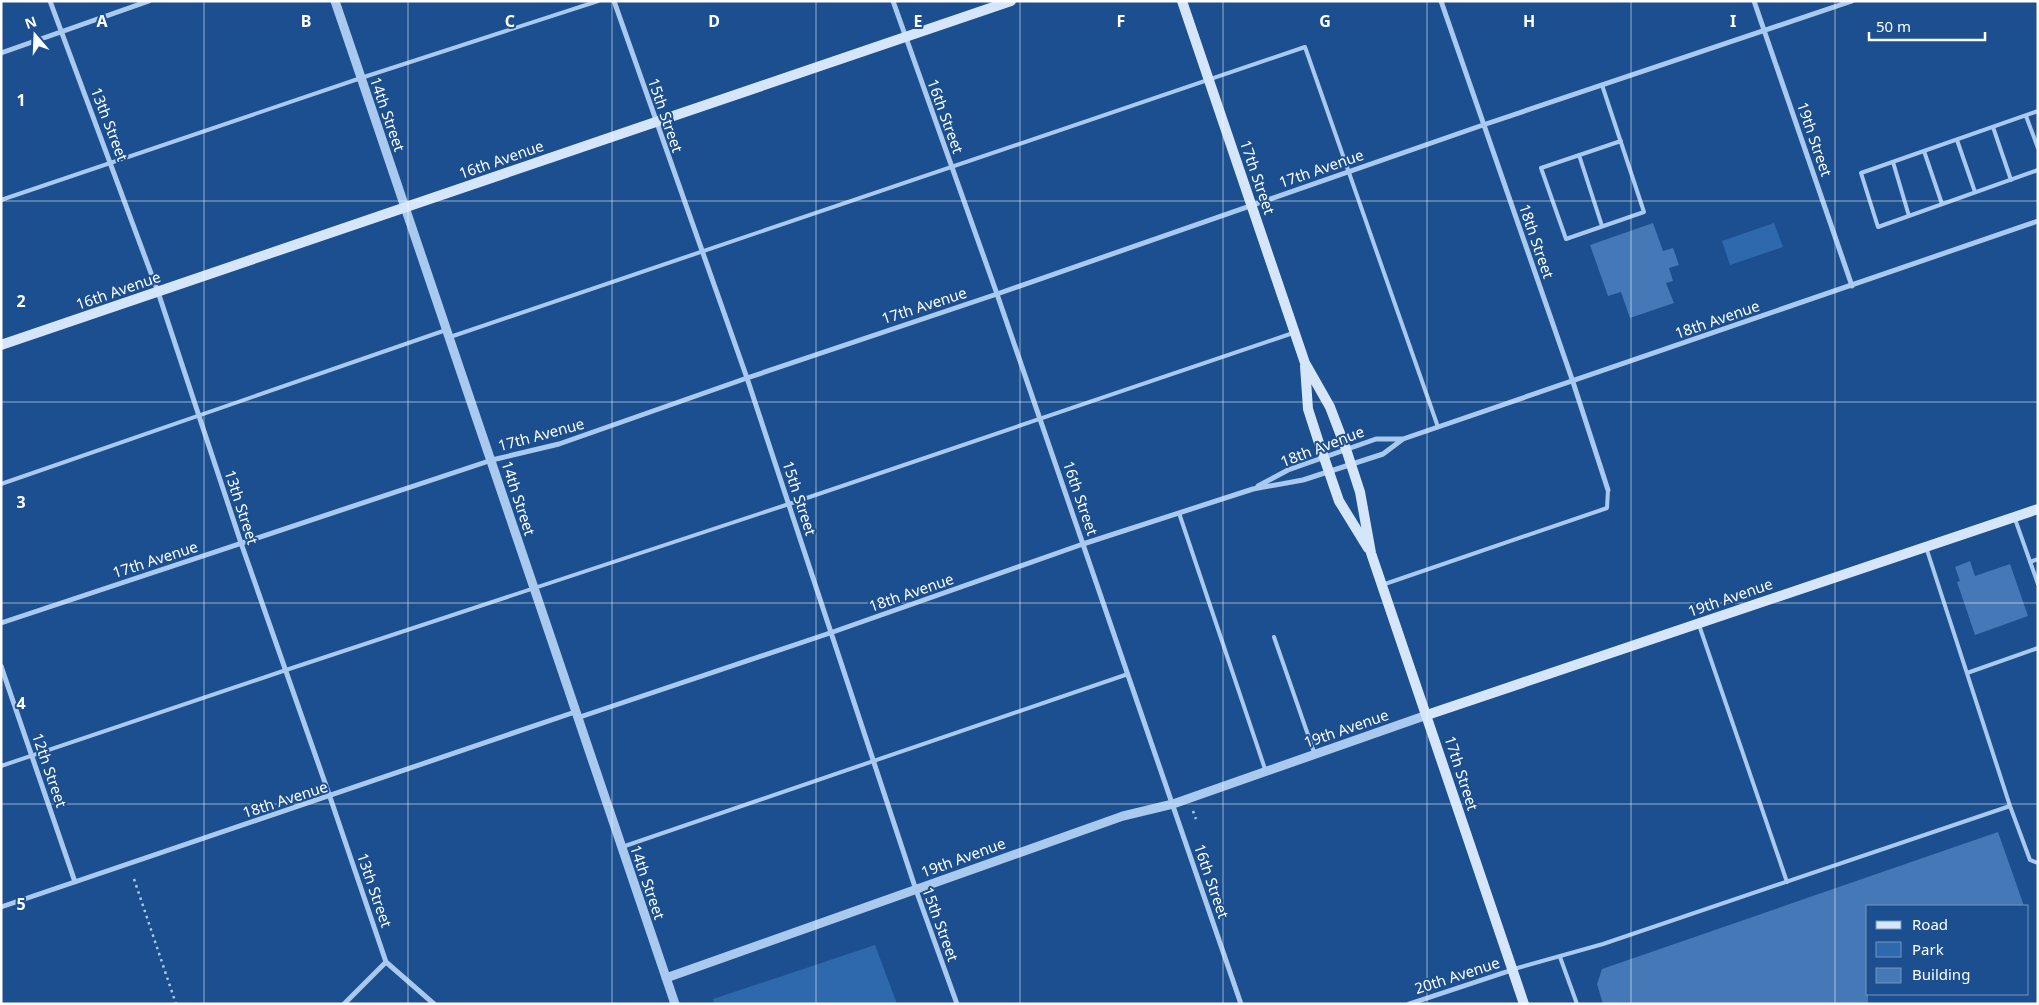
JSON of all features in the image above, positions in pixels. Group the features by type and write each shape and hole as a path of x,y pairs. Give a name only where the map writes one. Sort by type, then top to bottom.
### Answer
{"main road":[{"name":"16th Avenue","path":"1,345 904,38 996,4 1011,1"},
{"name":"17th Street","path":"1182,1 1305,363 1330,407 1346,449 1360,492 1371,553 1524,1004"},
{"name":"17th Street","path":"1305,363 1308,409 1329,472 1340,501 1371,553"},
{"name":"19th Avenue","path":"1427,716 2038,509"}],"street":[{"name":"13th Street","path":"50,1 158,292 241,543 386,962"},
{"path":"1,53 149,1"},
{"name":"14th Street","path":"334,1 449,333 576,715 675,1004"},
{"name":"15th Street","path":"614,1 747,378 872,761 957,1004"},
{"name":"16th Street","path":"893,1 904,38 998,294 1241,1004"},
{"name":"18th Street","path":"1441,1 1573,382 1608,490"},
{"name":"19th Street","path":"1754,1 1852,286"},
{"name":"17th Avenue","path":"1,623 492,460 559,444 1483,125 1852,1"},
{"name":"18th Avenue","path":"1,907 576,715 830,633 1083,544 1253,489 1303,480 1383,454 1403,439 2038,221"},
{"name":"18th Avenue","path":"1253,489 1288,470 1324,456 1376,439 1403,439"},
{"name":"12th Street","path":"1,666 75,882"},
{"name":"19th Avenue","path":"666,978 1123,816 1173,804 1427,716"},
{"path":"344,1004 386,962 434,1004"},
{"name":"20th Avenue","path":"1409,1004 1512,970"}],"lane":[{"path":"1,200 361,78 598,1"},
{"path":"1,484 449,333 702,252 1305,47 1350,171 1438,427"},
{"path":"1602,85 1621,141 1644,212 1566,238 1542,168 1621,141"},
{"path":"2038,112 1861,173 1878,227 2038,170"},
{"path":"2026,116 2038,148"},
{"path":"1993,127 2011,180"},
{"path":"1957,140 1975,192"},
{"path":"1924,151 1942,204"},
{"path":"1579,155 1602,226"},
{"path":"1893,162 1909,216"},
{"path":"1,766 789,504 1295,332"},
{"path":"1382,585 1607,508 1608,490"},
{"path":"1179,513 1266,772"},
{"path":"2014,517 2038,584"},
{"path":"1926,547 2010,806 2030,860 2038,863"},
{"path":"2030,562 2038,559"},
{"path":"1698,623 1787,882"},
{"path":"1274,638 1315,755"},
{"path":"1967,673 2038,648"},
{"path":"621,847 1128,674"},
{"path":"1512,970 1603,944 2010,806"},
{"path":"1560,957 1577,1004"}],"path":[{"path":"1193,810 1196,819"},
{"path":"134,880 176,1004"}],"green space":[{"path":"1774,223 1783,247 1730,265 1722,241"},
{"path":"875,945 897,1004 714,1004 713,999"}],"building":[{"path":"1653,223 1663,251 1673,248 1679,265 1669,268 1673,281 1666,283 1674,303 1630,318 1621,292 1608,296 1590,245"},
{"path":"1970,561 1975,576 2010,564 2028,616 1975,635 1957,582 1960,581 1955,567"},
{"path":"1998,832 2024,905 1866,905 1866,995 1868,995 1868,1004 1603,1004 1597,984 1602,969"}]}
